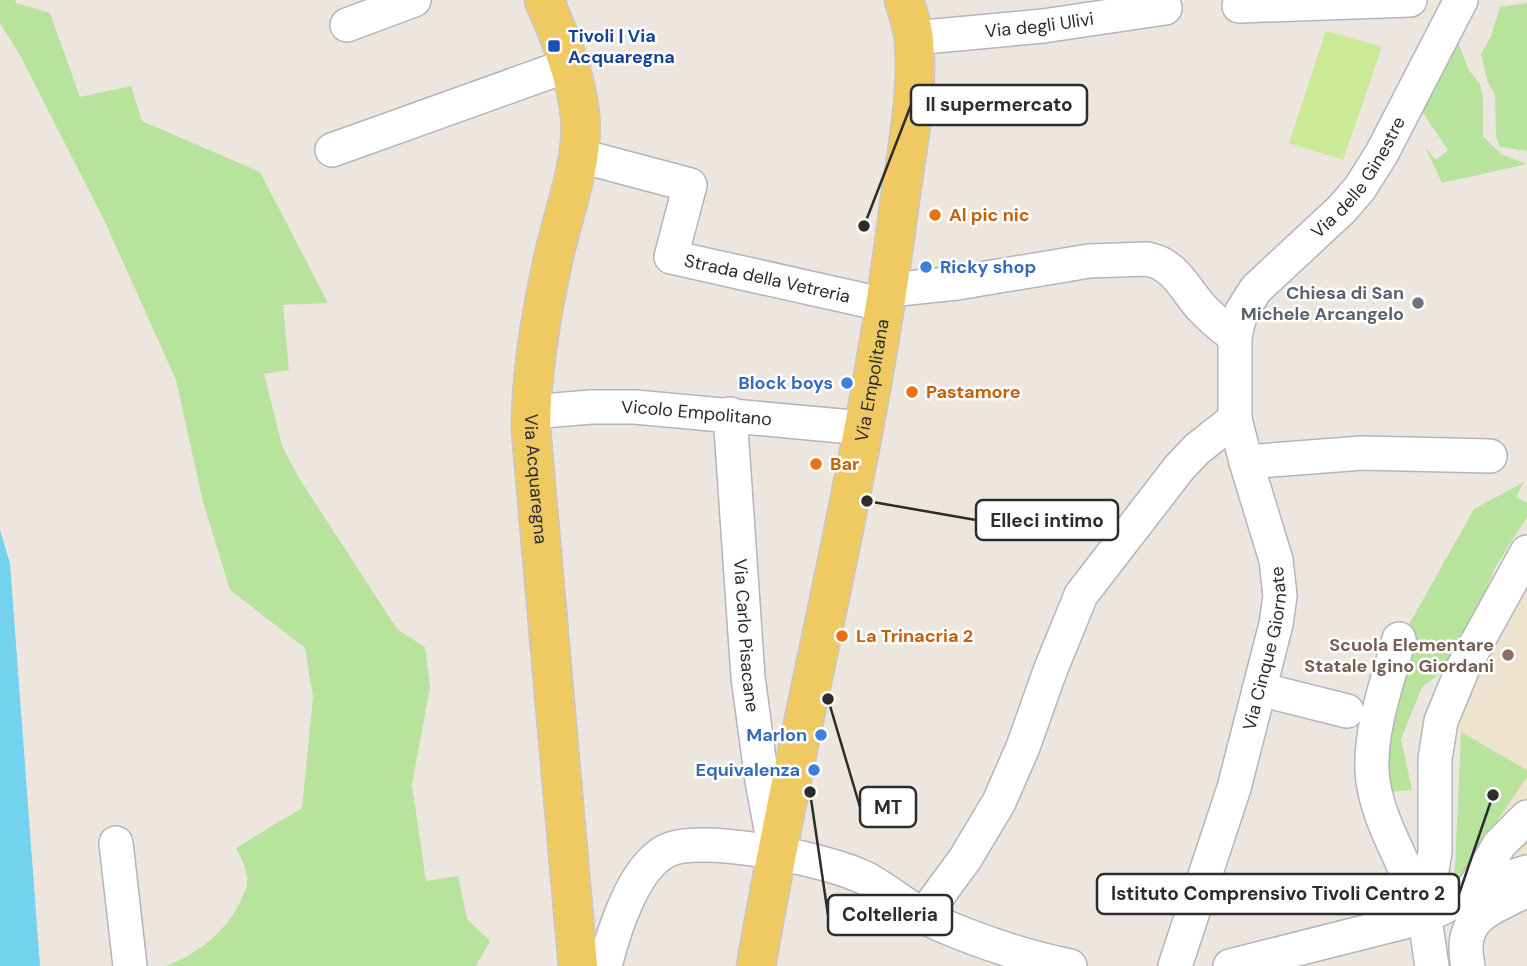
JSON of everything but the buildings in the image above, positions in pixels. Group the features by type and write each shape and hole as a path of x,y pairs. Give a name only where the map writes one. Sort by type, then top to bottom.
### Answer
{"main road":[{"name":"Via Acquaregna","path":"544,0 561,38 580,117 578,155 542,312 531,412 532,449 578,966"},
{"name":"Via Empolitana","path":"756,966 775,854 863,428 887,298 912,103 914,38 904,0"}],"street":[{"path":"347,25 414,0"},
{"path":"1239,6 1410,0"},
{"name":"Via delle Ginestre","path":"1235,419 1235,337 1242,311 1256,289 1342,209 1367,177 1461,0"},
{"name":"Via degli Ulivi","path":"914,38 1043,26 1165,8"},
{"path":"332,150 569,65"},
{"name":"Strada della Vetreria","path":"578,155 690,185 671,257 887,298"},
{"path":"887,298 957,283 1089,261 1147,260 1155,261 1169,269 1186,285 1210,317 1235,337"},
{"name":"Vicolo Empolitano","path":"531,412 613,407 730,414 863,428"},
{"name":"Via Carlo Pisacane","path":"730,414 748,677 775,854"},
{"path":"923,916 965,859 999,802 1023,747 1081,594 1179,468 1197,449 1235,419"},
{"name":"Via Cinque Giornate","path":"1175,966 1234,788 1279,610 1280,584 1276,560 1235,419"},
{"path":"1246,462 1362,453 1490,456"},
{"path":"1424,917 1435,852 1435,759 1441,721 1463,667 1527,552"},
{"path":"1399,639 1375,730 1373,781 1378,803 1424,917 1432,966"},
{"path":"1259,689 1347,711"},
{"path":"1474,888 1499,845 1527,817"},
{"path":"116,843 130,966"},
{"path":"605,966 617,925 652,862 664,852 678,846 700,844 775,854 841,869 860,876 923,916 1002,948 1070,966"},
{"path":"1230,966 1424,917 1474,888 1527,872"},
{"path":"1468,966 1466,937 1472,923 1480,915 1527,890"}],"shaded area":[{"path":"1527,585 1527,857 1454,894 1461,733 1450,725"}],"green space":[{"path":"0,0 15,0 16,3 50,13 80,97 131,86 142,121 260,172 328,303 283,305 289,370 264,374 282,446 299,478 397,629 425,647 430,687 412,785 426,881 458,876 467,919 490,941 476,966 166,966 200,948 220,931 235,911 247,884 246,870 236,848 302,808 313,697 305,648 230,590 203,502 176,380 105,222 21,57 0,23"},
{"path":"1527,3 1527,151 1500,147 1496,136 1495,94 1488,83 1481,54 1491,36 1500,7"},
{"path":"1326,31 1382,47 1343,160 1289,143"},
{"path":"1458,42 1468,69 1480,84 1483,99 1483,136 1501,154 1527,164 1442,183 1425,147 1436,160 1448,150 1423,113 1411,122 1438,65"},
{"path":"1524,482 1516,497 1527,503 1527,517 1496,566 1455,662 1422,687 1401,739 1412,790 1388,792 1372,749 1407,628 1474,509"},
{"path":"1461,732 1527,770 1527,777 1454,894"}],"water":[{"path":"0,530 10,564 40,966 0,966"}],"place":[{"name":"Tivoli | Via Acquaregna","path":"554,46"},
{"name":"Al pic nic","path":"935,215"},
{"name":"Il supermercato","path":"864,226"},
{"name":"Ricky shop","path":"926,267"},
{"name":"Chiesa di San Michele Arcangelo","path":"1418,303"},
{"name":"Block boys","path":"847,383"},
{"name":"Pastamore","path":"912,392"},
{"name":"Bar","path":"816,464"},
{"name":"Elleci intimo","path":"867,501"},
{"name":"La Trinacria 2","path":"842,636"},
{"name":"Scuola Elementare Statale Igino Giordani","path":"1508,655"},
{"name":"MT","path":"828,699"},
{"name":"Marlon","path":"821,735"},
{"name":"Equivalenza","path":"814,770"},
{"name":"Coltelleria","path":"810,792"},
{"name":"Istituto Comprensivo Tivoli Centro 2","path":"1493,795"}]}
